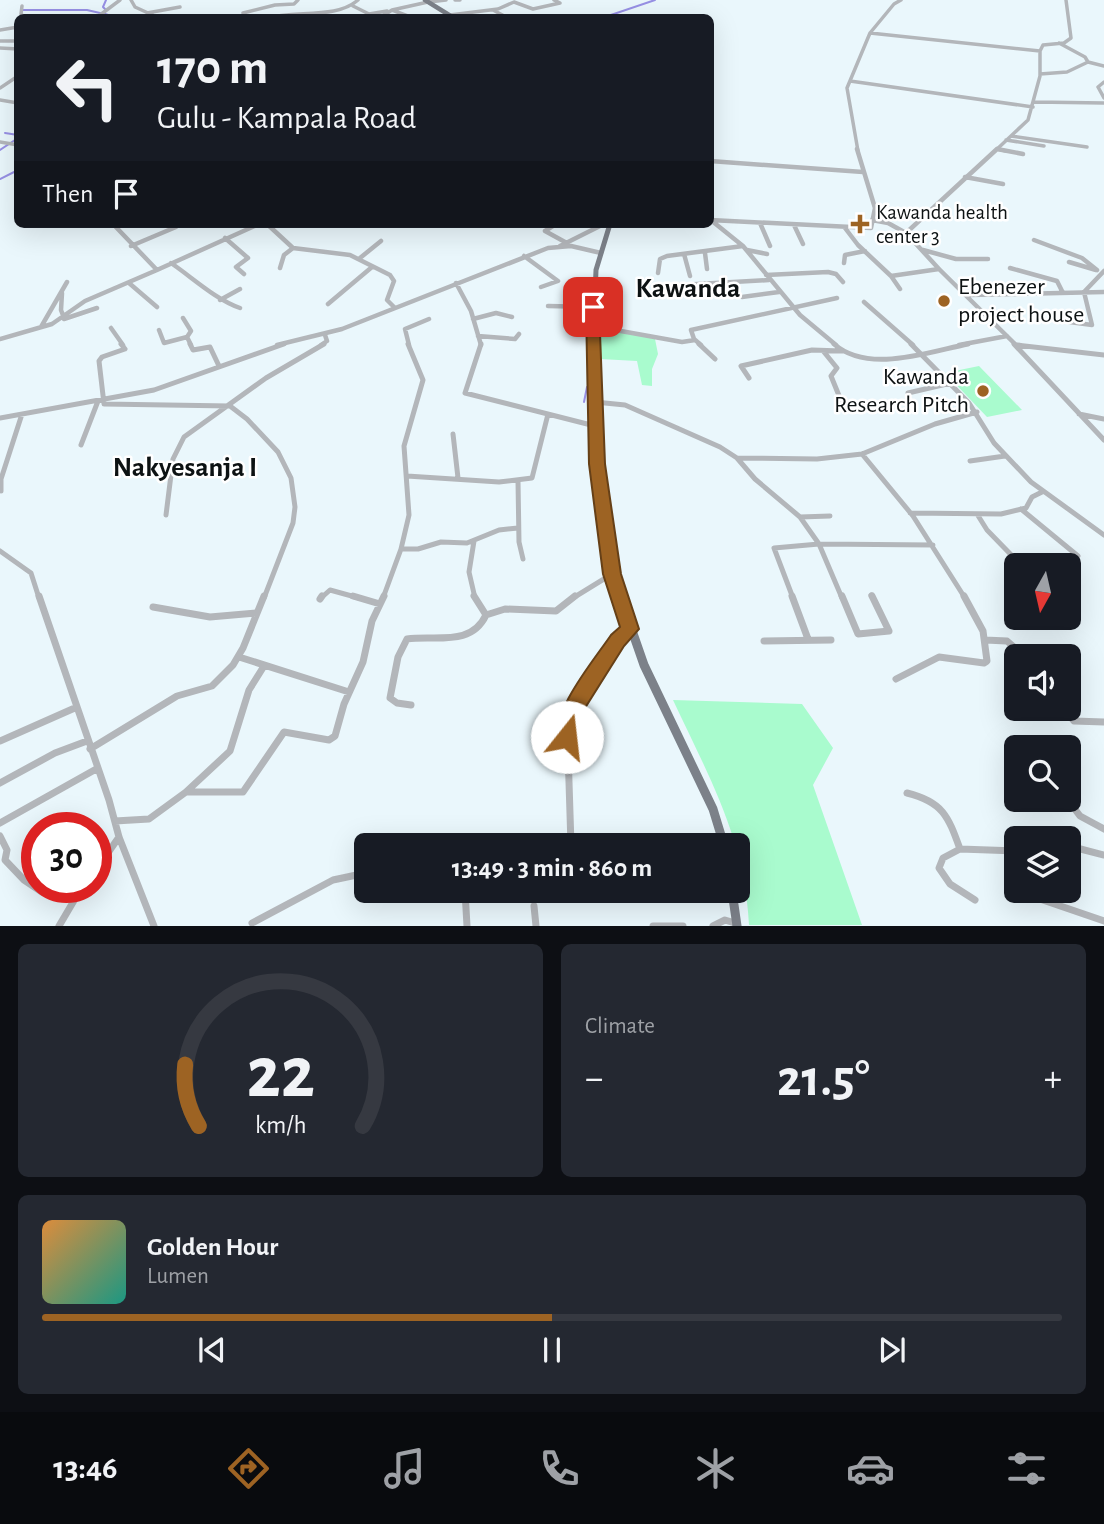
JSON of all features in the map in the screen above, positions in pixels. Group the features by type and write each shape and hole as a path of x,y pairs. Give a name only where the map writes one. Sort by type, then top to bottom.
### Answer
{"main road":[{"path":"427,1 449,14"},
{"path":"609,228 596,270 593,326 595,426 612,574 630,629 662,705 709,800 720,833"},
{"path":"734,903 737,925"}],"street":[{"path":"101,14 120,0"},
{"path":"131,0 133,6 147,13 180,7"},
{"path":"243,13 268,9 275,0"},
{"path":"272,5 294,4 298,0"},
{"path":"288,14 330,13 353,6 358,0"},
{"path":"375,14 427,1 446,0"},
{"path":"455,0 460,0"},
{"path":"466,14 493,10 515,2 533,9 560,3 554,0"},
{"path":"714,220 870,229 875,205 869,196 863,172 847,90 870,33 881,18 901,0"},
{"path":"906,233 1028,120 1040,74 1042,46 1064,43 1071,37 1066,0"},
{"path":"21,14 22,6"},
{"path":"353,6 366,14"},
{"path":"386,14 391,10"},
{"path":"391,10 402,14"},
{"path":"493,10 500,14"},
{"path":"870,33 1040,51"},
{"path":"1059,43 1085,57 1088,62"},
{"path":"1040,74 1067,72 1088,62 1104,66"},
{"path":"850,81 1033,105 1104,100 1098,87 1104,82"},
{"path":"1011,135 1087,147"},
{"path":"1006,140 1044,146"},
{"path":"997,149 1023,154"},
{"path":"714,161 863,172"},
{"path":"851,170 862,165"},
{"path":"965,177 1003,184"},
{"path":"872,220 888,223 906,233 939,269 969,295 1104,440"},
{"path":"714,222 745,248 792,307 842,351"},
{"path":"760,223 770,246"},
{"path":"794,225 803,244"},
{"path":"116,228 157,270"},
{"path":"131,246 174,228"},
{"path":"62,319 85,301 249,228"},
{"path":"271,228 293,248 360,258 393,278 387,300 395,308"},
{"path":"550,228 545,231 565,242"},
{"path":"0,418 154,390 267,348 325,335 524,256 560,246 595,228"},
{"path":"845,228 900,289"},
{"path":"225,238 248,258 236,267 244,274"},
{"path":"1034,240 1082,258 1101,271"},
{"path":"360,258 381,241"},
{"path":"560,246 601,253"},
{"path":"280,268 284,255 293,248"},
{"path":"658,273 659,261 663,257 745,248 767,254"},
{"path":"920,249 960,260 976,262 988,259"},
{"path":"844,263 845,255 865,251"},
{"path":"705,253 707,269"},
{"path":"684,254 690,276"},
{"path":"524,256 558,281 541,287"},
{"path":"1069,262 1101,271"},
{"path":"171,263 210,289 220,300 231,307 240,308"},
{"path":"328,304 372,267"},
{"path":"1010,268 1057,281 1063,293"},
{"path":"891,276 939,269"},
{"path":"1084,292 1101,271"},
{"path":"662,286 828,272 838,275 844,282"},
{"path":"40,328 67,282 61,299 62,319"},
{"path":"129,283 157,307"},
{"path":"456,283 473,319 480,352 465,393 595,426"},
{"path":"220,300 240,289"},
{"path":"742,297 779,292"},
{"path":"1062,321 1092,325 1084,292"},
{"path":"969,295 1104,292"},
{"path":"715,359 695,340 691,332 693,329 836,298"},
{"path":"864,302 951,383 977,412 991,439 1005,456 1042,492 1104,534"},
{"path":"548,306 593,307"},
{"path":"0,339 97,308"},
{"path":"473,319 496,313 512,317"},
{"path":"159,330 164,343 187,337 191,331 183,318"},
{"path":"187,793 243,792 275,744 287,731 329,740 333,738 360,669 369,628 401,549 410,509 404,446 423,380 407,341 405,329 429,319"},
{"path":"593,326 681,342 695,340"},
{"path":"82,445 100,401 99,361 102,357 125,349 111,328"},
{"path":"478,336 512,339 519,334"},
{"path":"166,515 173,458 179,443 266,378 324,344 327,341 325,335"},
{"path":"749,378 741,366 812,350 842,351 882,359 933,352 1007,336"},
{"path":"187,337 194,350 210,347 219,366"},
{"path":"1016,345 1104,355"},
{"path":"824,352 836,368 831,376 842,404"},
{"path":"931,362 933,352"},
{"path":"908,393 951,383"},
{"path":"90,749 177,696 212,687 239,657 290,535 295,493 278,452 247,419 230,406 108,405 100,401"},
{"path":"595,402 625,405 698,436 737,458 755,479 800,517 819,544 858,634 889,631 871,595"},
{"path":"737,458 817,459 862,454 935,424 977,412"},
{"path":"1,491 1,479 22,414"},
{"path":"407,476 519,481 533,478 548,414"},
{"path":"1079,414 1103,419"},
{"path":"453,434 458,478"},
{"path":"862,454 933,545 974,612 985,640 987,661 984,663 939,657 896,679"},
{"path":"970,460 1005,456"},
{"path":"519,481 518,528 523,559"},
{"path":"910,513 1001,514 1027,507 1032,497 1042,492"},
{"path":"1021,509 1074,553"},
{"path":"977,514 984,528 1009,553"},
{"path":"800,517 830,516"},
{"path":"401,549 418,549 440,542 474,541 499,530 518,528"},
{"path":"474,541 468,579 474,599 486,615"},
{"path":"808,639 774,548 819,544 933,545"},
{"path":"0,551 20,562 38,585 41,609 98,768 119,837 154,926"},
{"path":"411,705 392,701 390,698 404,642 409,638 444,640 473,633 480,628 486,615 505,609 556,611 602,578 612,574"},
{"path":"320,600 326,591 330,590 380,604"},
{"path":"153,607 210,617 257,613"},
{"path":"571,833 568,719 618,640 630,629"},
{"path":"764,641 831,640"},
{"path":"985,640 1007,641 1010,644"},
{"path":"239,657 349,692"},
{"path":"115,821 149,819 187,793 230,751 247,696 264,666"},
{"path":"0,741 77,707"},
{"path":"1072,721 1104,722"},
{"path":"0,783 55,753 87,741"},
{"path":"0,823 98,768"},
{"path":"907,793 942,807 960,849"},
{"path":"1077,812 1104,829"},
{"path":"0,836 7,850 5,860 21,874"},
{"path":"112,847 119,837"},
{"path":"975,900 950,884 939,868 943,858 960,849 1004,851"},
{"path":"1081,849 1104,855"},
{"path":"252,923 333,880 354,876"},
{"path":"58,926 72,903"},
{"path":"466,903 467,926"},
{"path":"1052,903 1104,921"},
{"path":"534,906 536,926"},
{"path":"713,926 725,920 734,921 737,925"},
{"path":"653,926 683,926"}],"green space":[{"path":"598,327 655,339 658,354 652,369 652,386 642,385 637,361 600,359"},
{"name":"Kawanda Research Pitch","path":"979,366 1022,410 987,417 945,373"},
{"path":"673,700 802,704 833,748 813,785 862,925 749,925 747,903 750,903 750,833 732,833 712,782"}],"waterway":[{"path":"105,9 103,7 106,0"},
{"path":"614,14 655,0"},
{"path":"22,10 87,10 100,13"},
{"path":"5,133 14,134"},
{"path":"0,150 14,141"},
{"path":"0,179 14,172"},
{"path":"584,402 587,387"}],"place":[{"name":"Kawanda health center 3","path":"860,224"},
{"name":"Ebenezer project house","path":"944,301"},
{"name":"Kawanda Research Pitch","path":"983,391"}],"district":[{"name":"Kawanda","path":"688,289"},
{"name":"Nakyesanja I","path":"185,468"}],"route":[{"path":"567,737 570,714 618,640 630,629 612,574 597,464 593,307"}]}
